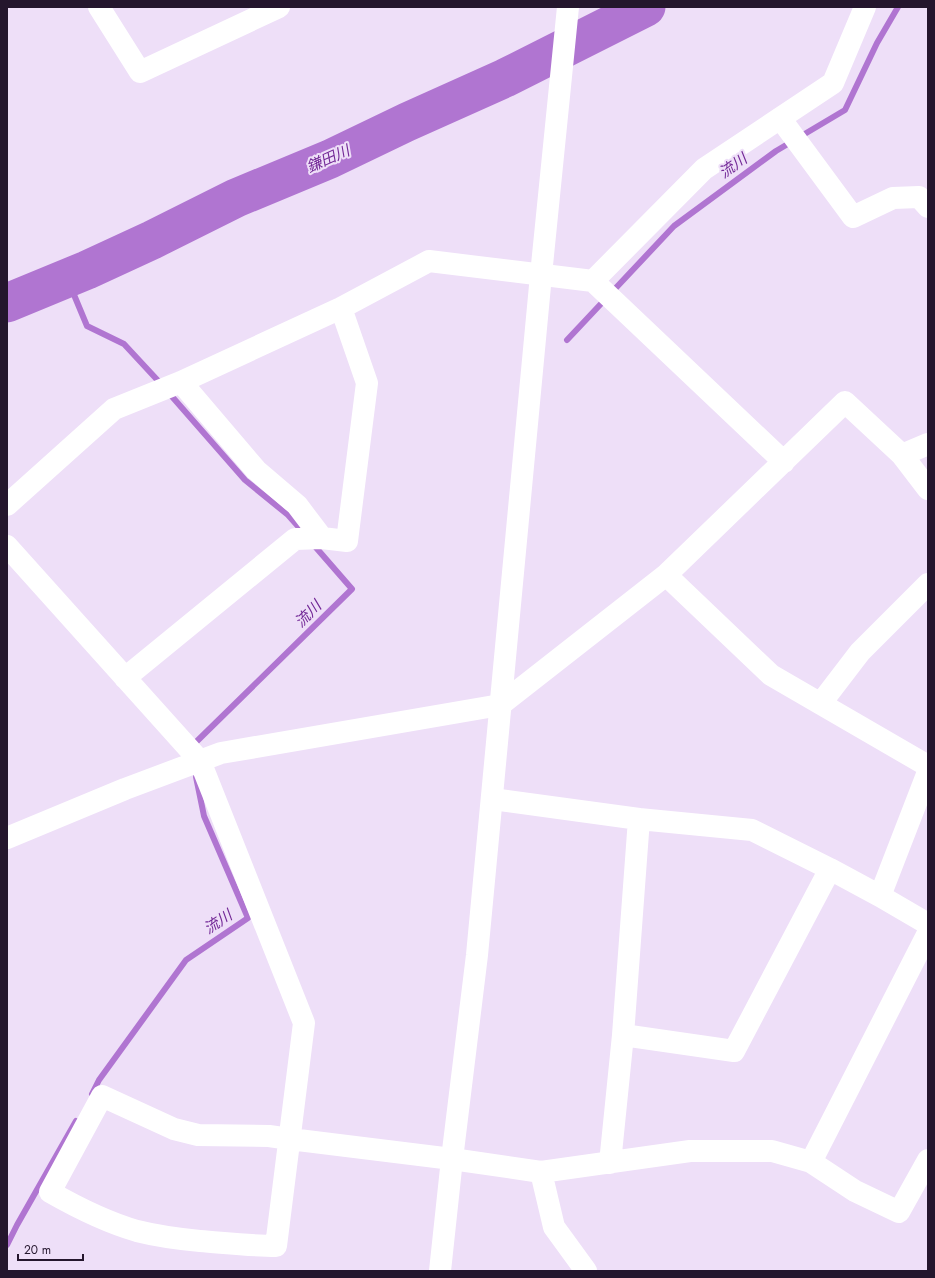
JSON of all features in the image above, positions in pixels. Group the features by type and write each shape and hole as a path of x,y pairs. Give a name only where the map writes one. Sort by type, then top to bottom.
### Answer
{"street":[{"path":"99,7 140,72 279,7"},
{"path":"440,1271 477,955 541,275 568,7"},
{"path":"593,281 704,169 833,83 865,7"},
{"path":"780,118 852,217 893,198 919,197 928,207"},
{"path":"7,505 114,409 181,382 341,308 429,262 593,281 784,462"},
{"path":"126,678 295,539 322,538 348,541 367,383 341,308"},
{"path":"181,382 256,470 297,505 322,538"},
{"path":"7,838 125,789 221,753 500,705 666,575 845,402 902,455 928,489"},
{"path":"902,455 928,444"},
{"path":"7,546 200,761 304,1023 290,1139 276,1246 189,1240 138,1231 108,1221 74,1206 50,1192 102,1096 174,1129 198,1135 269,1136 290,1139 452,1159 541,1172 690,1151 772,1151 811,1162 855,1191 899,1212 927,1164"},
{"path":"666,575 771,675 928,766"},
{"path":"821,703 860,652 928,584"},
{"path":"880,896 928,772"},
{"path":"492,798 639,819 752,830 830,868 928,924"},
{"path":"610,1163 623,1035 639,819"},
{"path":"623,1035 734,1051 830,868"},
{"path":"811,1162 928,934"},
{"path":"541,1172 554,1227 586,1271"}],"waterway":[{"name":"鎌田川","path":"7,303 87,270 152,240 236,198 330,159 407,122 505,78 646,7"},
{"name":"流川","path":"567,340 674,226 776,151 845,110 877,43 898,7"},
{"path":"67,278 87,326 124,344 162,385"},
{"path":"168,392 245,480 288,515 304,533"},
{"name":"流川","path":"192,746 352,589 312,543"},
{"name":"流川","path":"92,1094 99,1080 186,960 248,918 204,816 196,777"},
{"name":"流川","path":"7,1245 76,1121"}]}
